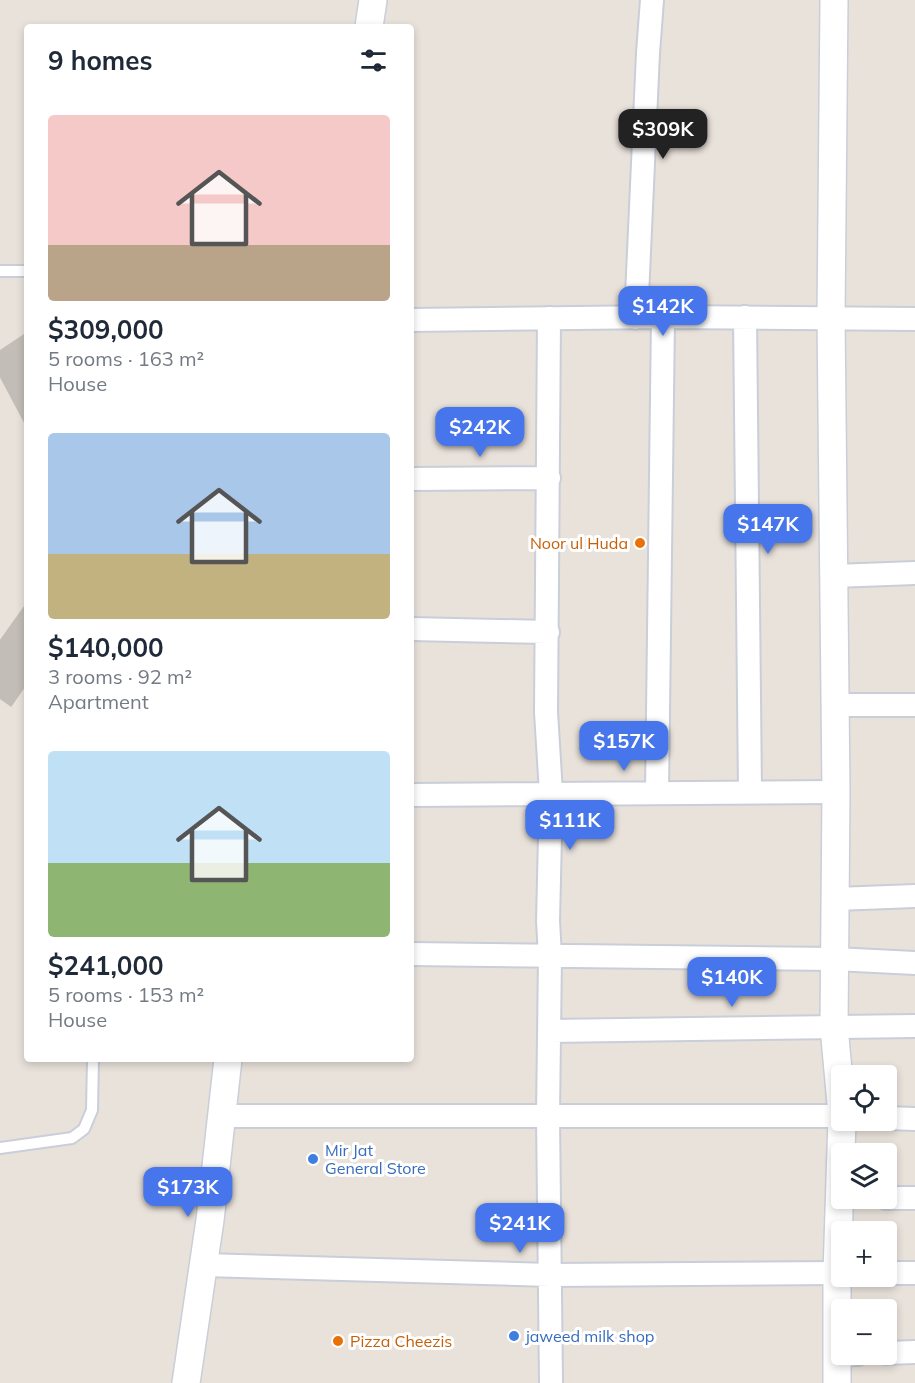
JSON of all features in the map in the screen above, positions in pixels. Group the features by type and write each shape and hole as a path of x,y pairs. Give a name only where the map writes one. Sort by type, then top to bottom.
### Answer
{"street":[{"path":"369,24 373,0"},
{"path":"636,318 652,0"},
{"path":"834,0 831,317 836,705 834,1027 837,1065"},
{"path":"657,792 663,317"},
{"path":"414,320 663,317 915,319"},
{"path":"745,317 750,792"},
{"path":"549,318 546,712 551,793 548,921 551,1383"},
{"path":"414,479 549,478"},
{"path":"834,576 915,573"},
{"path":"414,629 548,632"},
{"path":"836,705 915,705"},
{"path":"414,795 836,792"},
{"path":"836,899 915,896"},
{"path":"414,954 835,959 915,963"},
{"path":"550,1031 915,1026"},
{"path":"186,1383 204,1265 228,1062"},
{"path":"222,1116 831,1117"},
{"path":"897,1118 915,1119"},
{"path":"897,1198 915,1198"},
{"path":"204,1265 550,1275 831,1273"},
{"path":"897,1273 915,1273"},
{"path":"897,1353 915,1352"},
{"path":"837,1383 844,1365"}],"lane":[{"path":"0,271 24,271"},
{"path":"0,1148 72,1138 84,1130 92,1110 93,1062"}],"building":[{"path":"24,335 24,421 0,376 0,351"},
{"path":"24,607 24,687 11,706 0,698 0,641"}],"place":[{"name":"Noor ul Huda","path":"640,543"},
{"name":"Mir Jat General Store","path":"313,1159"},
{"name":"jaweed milk shop","path":"514,1336"},
{"name":"Pizza Cheezis","path":"338,1341"}]}
